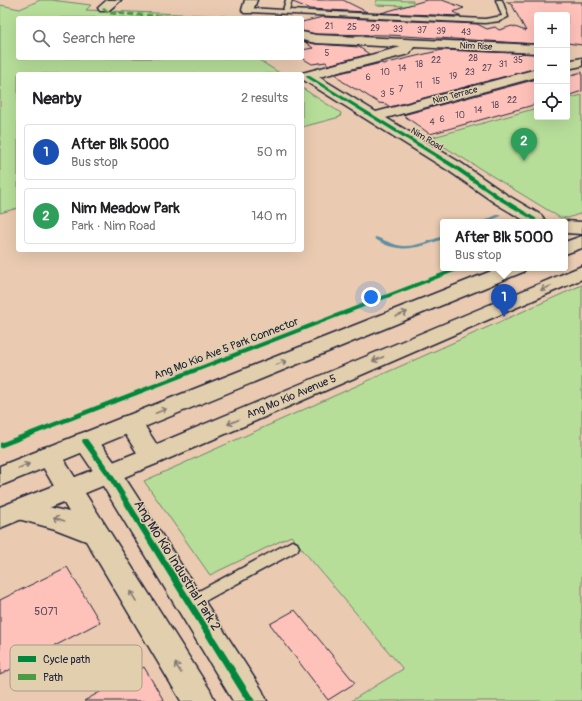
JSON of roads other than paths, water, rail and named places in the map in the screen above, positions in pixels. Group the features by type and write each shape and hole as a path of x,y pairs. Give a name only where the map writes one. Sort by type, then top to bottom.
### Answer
{"street":[{"path":"104,8 115,0"},
{"name":"Nim Rise","path":"304,36 534,49"},
{"name":"Nim Road","path":"416,43 404,51 307,76 456,166 501,199 536,219"},
{"path":"570,65 582,62"},
{"name":"Nim Terrace","path":"373,117 534,75"},
{"path":"568,227 582,228"},
{"path":"568,247 582,242"},
{"path":"0,476 48,455 130,424 509,271"},
{"name":"Ang Mo Kio Avenue 5","path":"10,514 152,456 582,272"},
{"path":"130,424 152,456"},
{"name":"Ang Mo Kio Industrial Park 2","path":"85,441 109,474 251,701"},
{"path":"48,455 199,701"},
{"path":"10,514 54,518 96,533"}],"lane":[{"path":"285,12 289,0"},
{"path":"250,5 285,12 485,21 498,20 505,17 498,0"},
{"path":"189,603 292,547"}],"waterway":[{"path":"491,219 499,216"},
{"path":"376,238 400,247 425,244 440,238"}],"place":[{"name":"Nim Meadow Park","path":"524,161"},
{"name":"After Blk 5000","path":"504,317"}]}
